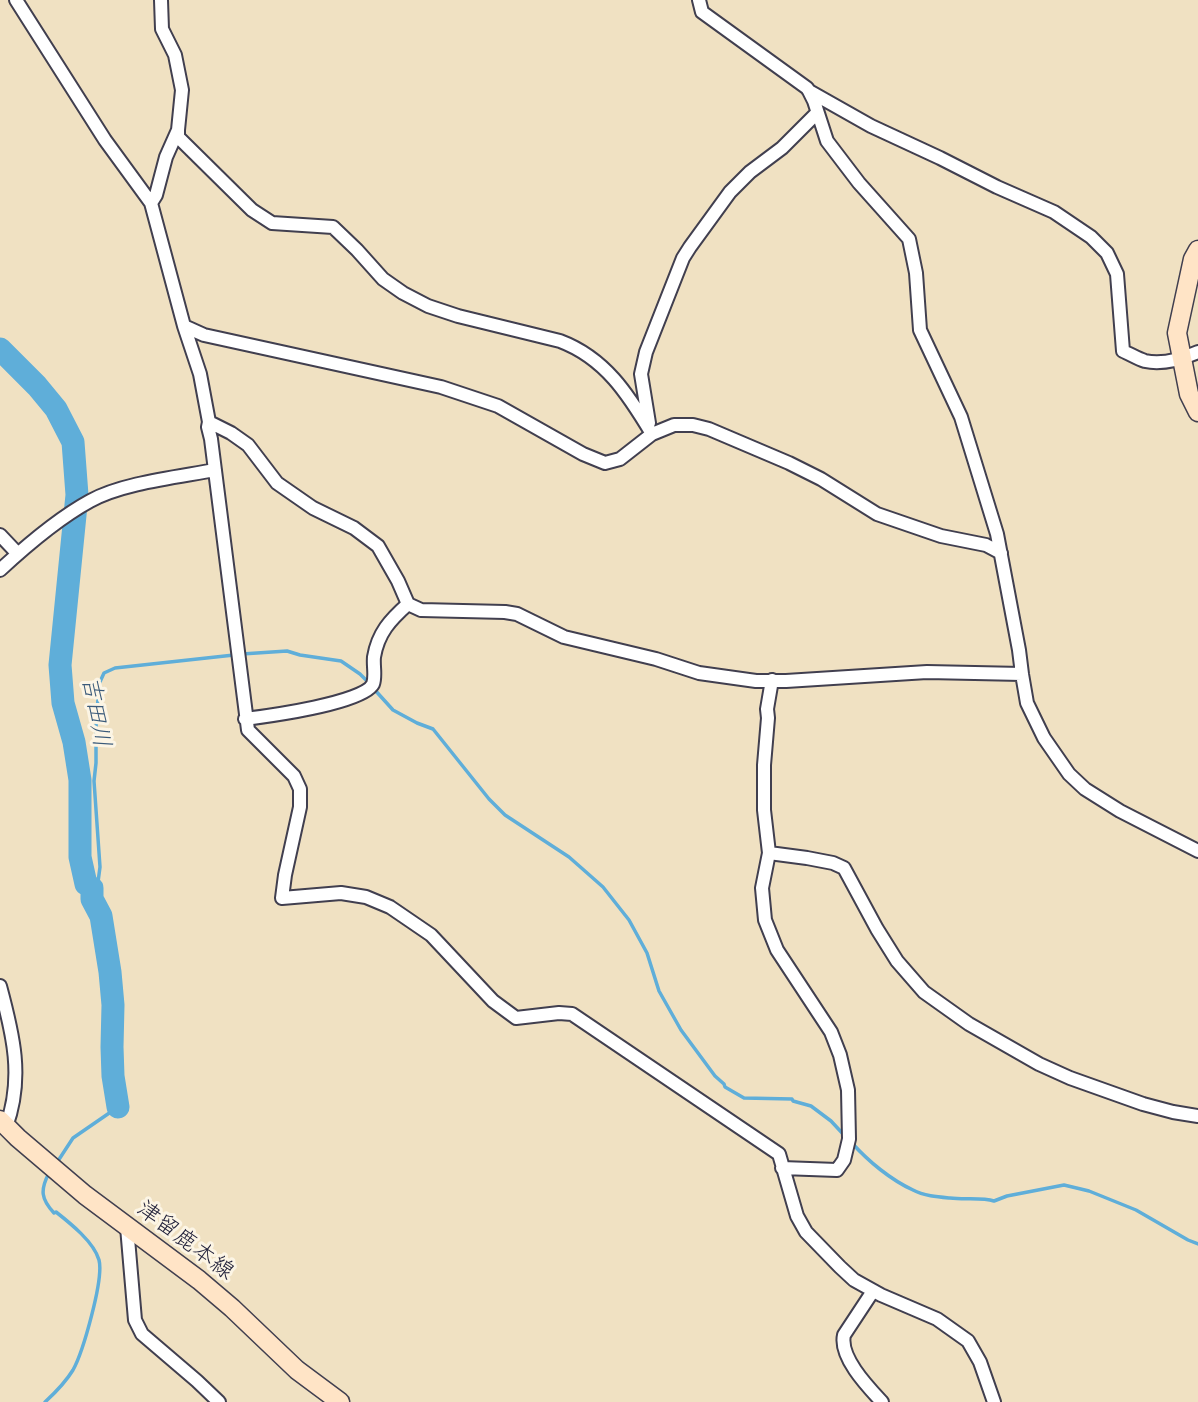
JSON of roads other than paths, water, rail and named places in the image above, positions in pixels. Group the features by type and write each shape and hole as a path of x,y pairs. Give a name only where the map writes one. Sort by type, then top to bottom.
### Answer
{"main road":[{"path":"1198,250 1193,259 1177,333 1190,356 1189,394 1198,412"},
{"name":"津留鹿本線","path":"3,1124 85,1195 199,1280 297,1370 340,1402"}],"street":[{"path":"16,0 105,140 152,203 184,326 200,373 209,422 245,719 248,730 294,776 300,789 300,807 282,898 341,892 366,897 390,907 431,935 493,1001 516,1018 572,1014 779,1154 797,1216 806,1232 854,1280 937,1319 968,1341 980,1362 994,1402"},
{"path":"161,0 162,29 176,55 183,90 178,137 252,210 272,223 333,227 383,279 420,302 457,316 574,346 602,365 634,405 652,434"},
{"path":"699,0 702,12 807,88 827,141 859,183 909,239 916,273 920,330 961,417 997,534 1027,703 1044,738 1069,774 1085,789 1119,811 1198,851"},
{"path":"809,91 870,126 1054,212 1091,237 1107,253 1117,274 1123,351 1145,361 1158,362 1190,356"},
{"path":"652,434 641,374 646,352 684,258 730,192 750,172 782,148 817,113"},
{"path":"152,203 166,157 178,130"},
{"path":"184,326 204,335 441,387 498,405 583,454 605,463 621,459 652,434 674,425 693,425 709,429 811,474 877,514 942,536 986,545 1001,553"},
{"path":"209,422 231,433 248,446 276,483 313,508 354,528 378,546 408,604 421,610 517,614 564,637 656,659 699,673 756,681 927,672 1022,674"},
{"path":"0,570 55,524 91,500 128,486 215,470"},
{"path":"0,535 18,554"},
{"path":"245,719 294,712 368,691 374,682 374,659 379,639 389,621 408,604"},
{"path":"772,680 767,709 764,765 764,810 769,853 762,888 765,920 777,950 831,1032 840,1055 848,1090 849,1139 844,1160 837,1170 782,1168"},
{"path":"769,853 844,867 897,961 924,992 969,1024 1039,1064 1070,1078 1143,1104 1198,1116"},
{"path":"0,986 15,1054 13,1107 3,1124"},
{"path":"127,1227 135,1320 142,1334 219,1402"},
{"path":"873,1291 842,1341 850,1362 882,1402"}],"waterway":[{"name":"吉田川","path":"0,349 56,409 73,442 77,495 60,665 63,703 74,742 80,780 80,857 86,884 92,888 92,899 101,916 110,972 113,1076 118,1107"},
{"path":"242,654 287,651 341,661 369,683"},
{"path":"92,888 98,882 100,867 94,781 99,684 104,673 115,668 234,655"},
{"path":"374,689 393,710 433,729 505,815 569,857 603,887 629,920 647,953 659,991 681,1030 725,1087 744,1098 792,1099 811,1106 844,1135"},
{"path":"56,1164 73,1138 118,1107"},
{"path":"852,1143 888,1175 922,1194 994,1201 1064,1185 1089,1191 1136,1210 1198,1244"},
{"path":"45,1402 67,1379 77,1361 92,1315 100,1269 96,1253 87,1240 46,1203 43,1189 49,1173"}]}
